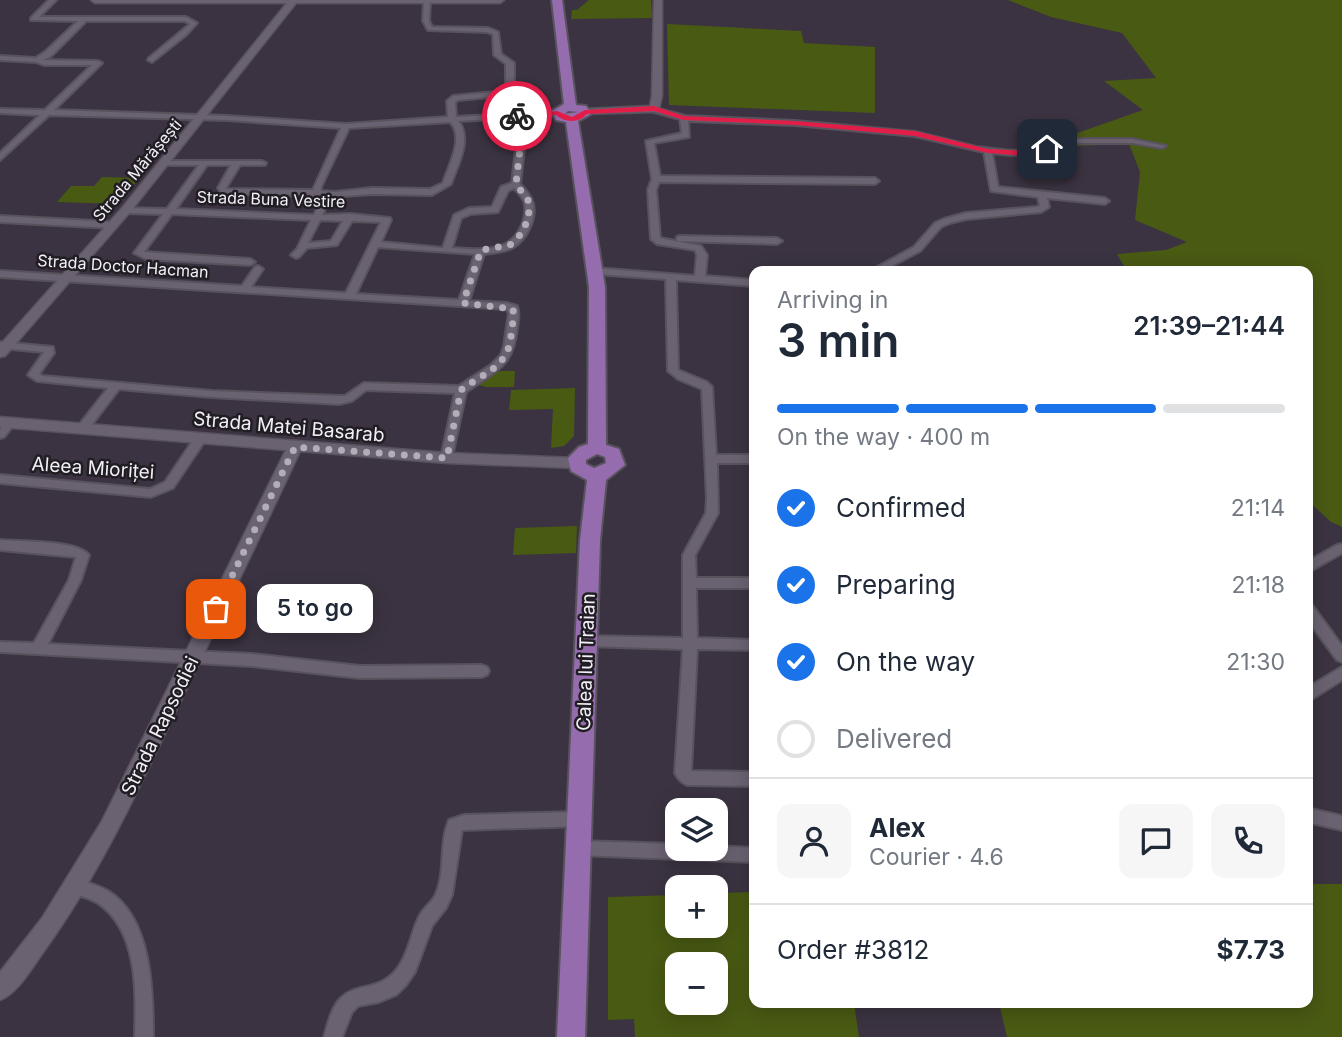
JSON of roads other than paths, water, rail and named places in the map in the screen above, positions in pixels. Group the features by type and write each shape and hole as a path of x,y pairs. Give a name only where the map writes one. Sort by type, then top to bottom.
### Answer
{"main road":[{"path":"557,0 595,271 597,448 580,454 576,463 585,473 597,475"},
{"path":"557,113 563,118 572,119 585,112"},
{"name":"Calea lui Traian","path":"571,1037 590,540 597,475 609,472 617,461 613,453 597,448"}],"street":[{"path":"53,0 33,19 186,19 194,23 179,40 166,46 152,60"},
{"path":"95,0 500,0"},
{"path":"654,108 657,96 658,0"},
{"path":"237,163 222,188 225,192 426,192 443,187 450,178 461,140 458,126 452,120 453,99 505,95 511,91 510,63 498,55 496,33 488,30 436,30 427,27 427,1"},
{"name":"Strada Mărășești","path":"2,348 126,210 292,2"},
{"path":"37,60 48,54 83,20"},
{"path":"0,58 37,60 44,63 98,63 0,158"},
{"path":"585,112 654,108 684,118 795,123 906,133 988,151 1032,153 1072,141 1132,141 1162,146"},
{"path":"0,111 202,117 346,126 557,113"},
{"path":"572,119 584,122 610,111"},
{"path":"349,297 376,244 481,250 510,245 528,223 528,200 516,184 520,149 517,115"},
{"path":"684,118 686,135 650,141 656,179 652,190 656,239 698,248 702,256 700,278"},
{"path":"323,194 317,187 346,126"},
{"path":"988,151 993,189 1105,201"},
{"path":"164,163 262,163"},
{"path":"171,212 205,163"},
{"path":"656,179 875,181"},
{"path":"447,249 457,216 469,211 495,209 504,189 516,184"},
{"path":"299,251 317,216 323,194"},
{"path":"885,266 917,249 938,225 966,216 1042,209 1046,203 1042,195"},
{"name":"Strada Buna Vestire","path":"126,210 387,220 376,244"},
{"name":"Strada Doctor Hacman","path":"171,212 139,253 254,265 244,290"},
{"path":"299,251 334,243 350,217"},
{"path":"0,219 113,225"},
{"path":"667,243 695,238 778,241"},
{"path":"463,303 481,250"},
{"path":"595,271 749,283"},
{"name":"Strada Doctor Hacman","path":"0,274 507,306 513,309 508,354 494,370 461,390"},
{"path":"671,276 673,371 682,378 698,381 707,387 711,459 712,513 689,555 690,643 683,773 687,778 696,779 749,779"},
{"name":"Strada Matei Basarab","path":"2,348 49,349 33,375 35,378 116,386 339,400 348,399 364,386 461,390"},
{"path":"82,429 116,386"},
{"path":"447,458 461,390"},
{"name":"Strada Matei Basarab","path":"3,426 82,429 447,458 576,463"},
{"name":"Aleea Mioriței","path":"0,479 151,493 169,485 200,439"},
{"name":"Strada Rapsodiei","path":"0,989 26,960 78,887 114,820 295,447"},
{"path":"711,459 749,459"},
{"path":"0,545 75,551 83,555 75,580 38,649"},
{"path":"1313,564 1341,548"},
{"path":"689,583 749,583"},
{"path":"1313,617 1342,656"},
{"path":"587,641 749,645"},
{"path":"0,647 251,660 360,672 482,671"},
{"path":"1313,692 1342,673"},
{"path":"1313,816 1342,823"},
{"path":"333,1037 342,1008 351,1000 375,994 399,981 412,962 426,918 440,906 445,892 455,825 464,822 579,819"},
{"path":"578,848 749,855"},
{"path":"78,887 104,898 125,920 139,957 145,1009 144,1037"}],"place":[{"name":"5 to go","path":"216,609"}]}
